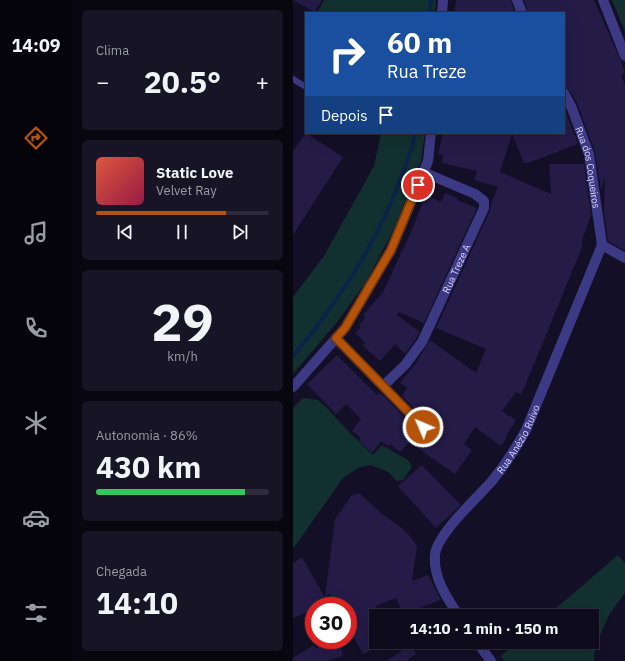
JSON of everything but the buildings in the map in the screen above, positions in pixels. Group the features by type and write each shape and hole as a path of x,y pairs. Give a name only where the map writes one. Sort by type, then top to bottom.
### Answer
{"street":[{"path":"442,12 443,0"},
{"path":"517,0 522,12"},
{"path":"603,0 625,56"},
{"name":"Rua dos Coqueiros","path":"565,94 589,154 602,246"},
{"path":"293,387 345,328 391,250 428,161 431,134"},
{"name":"Rua Treze A","path":"383,386 405,365 422,342 484,208 483,201 475,194 423,172"},
{"path":"602,246 625,258"},
{"name":"Rua Anézio Ruivo","path":"455,609 442,588 436,572 435,554 439,541 492,481 510,457 526,430 602,246"},
{"path":"336,338 423,427"},
{"path":"482,649 491,661"}],"lane":[{"path":"293,79 305,86"}],"green space":[{"path":"324,0 436,0 435,12 318,12"},
{"path":"612,0 625,0 625,32"},
{"path":"381,134 425,134 421,161 394,229 366,282 338,321 293,374 293,297 324,256 374,166"},
{"path":"303,398 318,400 373,455 382,445 408,460 412,467 403,480 397,481 388,472 370,465 358,468 343,478 293,549 293,408"},
{"path":"618,555 625,563 625,593 609,615 599,638 599,609 555,609"},
{"path":"509,649 595,649 594,661 504,661 501,656"}],"waterway":[{"path":"430,12 431,0"},
{"path":"293,356 326,315 369,248 392,201 413,144 415,134"}],"route":[{"path":"418,185 391,250 345,328 336,338 423,427"}]}
